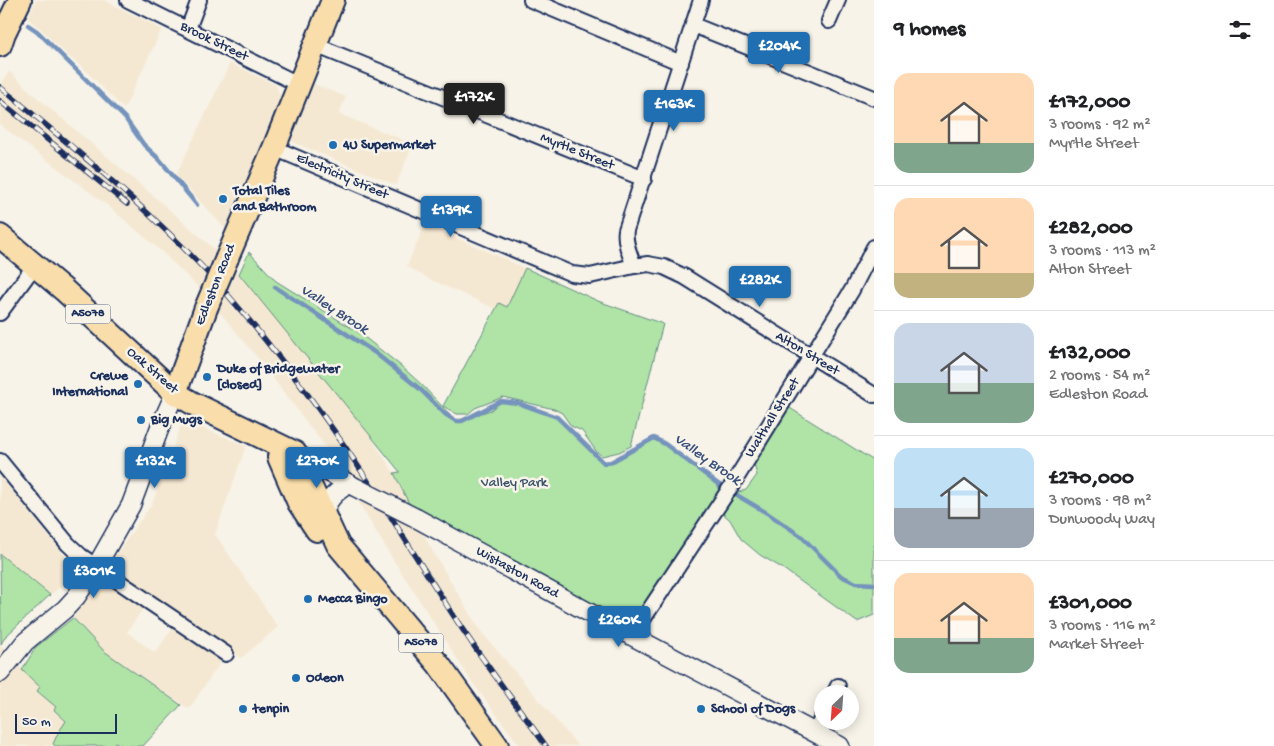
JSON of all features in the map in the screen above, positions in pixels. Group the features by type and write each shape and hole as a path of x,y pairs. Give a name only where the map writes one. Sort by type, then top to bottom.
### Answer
{"main road":[{"path":"0,45 20,0"},
{"name":"Edleston Road","path":"175,393 206,308 300,85 333,0"},
{"name":"Oak Street","path":"0,236 35,265 175,393 295,453"},
{"name":"A5078","path":"270,440 284,466 299,503 313,525 326,540 338,545"},
{"name":"A5078","path":"295,453 338,545 438,665 498,746"}],"street":[{"name":"Brook Street","path":"128,0 300,85"},
{"path":"188,29 199,0"},
{"path":"531,0 682,63"},
{"path":"634,266 625,235 701,0"},
{"path":"829,21 838,0"},
{"path":"693,25 874,98"},
{"name":"Myrtle Street","path":"315,45 644,179"},
{"name":"Electricity Street","path":"274,148 572,274 590,276 634,266"},
{"name":"Walthall Street","path":"632,636 734,482 852,290 874,247"},
{"name":"Alton Street","path":"634,266 648,264 664,267 685,277 874,395"},
{"path":"0,313 35,265"},
{"name":"Edleston Road","path":"0,673 35,632 65,609 76,597 96,568 131,505 160,427 175,393"},
{"name":"Oak Street","path":"295,453 351,485"},
{"path":"0,461 68,544 96,568 226,654"},
{"path":"324,518 325,509 330,498 339,490 351,485"},
{"name":"Wistaston Road","path":"351,485 416,518 632,636 814,723"},
{"name":"Wistaston Road","path":"823,730 840,746"}],"shaded area":[{"path":"36,0 104,0 162,29 124,109 82,67 28,19"},
{"path":"230,63 276,85 282,100 227,231 176,175"},
{"path":"9,71 33,94 220,254 352,408 394,473 429,545 479,629 578,746 520,746 472,682 394,561 337,462 256,356 203,292 161,251 108,206 0,125 0,87"},
{"path":"314,84 346,97 339,114 413,144 396,185 290,141"},
{"path":"425,224 525,268 507,308 499,304 496,309 429,279 407,266"},
{"path":"183,420 246,446 215,534 278,627 241,658 111,569 110,563 152,504"},
{"path":"0,476 74,567 70,579 50,595 0,554"},
{"path":"99,578 144,607 127,632 155,653 172,629 222,660 189,709 104,651 73,618"},
{"path":"0,644 22,670 40,687 37,692 56,707 54,711 66,721 52,746 0,746"}],"green space":[{"name":"Valley Park","path":"249,252 276,281 358,332 401,366 456,421 491,410 501,401 518,403 557,417 604,463 611,462 654,438 702,470 711,478 724,496 746,490 757,475 751,453 785,405 874,461 874,615 857,622 782,568 760,555 741,539 730,520 716,507 632,636 416,518 394,473 400,472 239,274"},
{"path":"525,268 598,301 663,324 631,446 619,452 602,456 596,451 582,431 571,426 562,413 554,409 503,397 475,408 468,414 457,414 443,406 499,303 507,307"},
{"path":"0,554 50,595 5,637 1,644"},
{"path":"73,618 104,651 181,705 143,746 123,746 115,742 112,746 55,746 53,744 66,721 54,710 56,707 37,691 40,687 22,670 36,647"}],"waterway":[{"name":"Valley Brook","path":"28,25 37,31 125,118 144,145 160,160 197,205"},
{"name":"Valley Brook","path":"275,287 374,352 420,389 445,414 456,421 462,421 501,401 518,403 557,417 604,463 611,462 654,438 665,444 718,484 801,536 841,576 856,583 874,584"}],"railway":[{"path":"0,87 127,194 188,252 244,314 331,427 463,630 546,746"},
{"path":"0,101 127,204"}],"place":[{"name":"4U Supermarket","path":"333,145"},
{"name":"Total Tiles and Bathroom","path":"223,199"},
{"name":"Duke of Bridgewater [closed]","path":"207,377"},
{"name":"Crewe International","path":"138,384"},
{"name":"Big Mugs","path":"141,420"},
{"name":"Mecca Bingo","path":"308,599"},
{"name":"Odeon","path":"296,678"},
{"name":"tenpin","path":"243,709"},
{"name":"School of Dogs","path":"701,709"}]}
